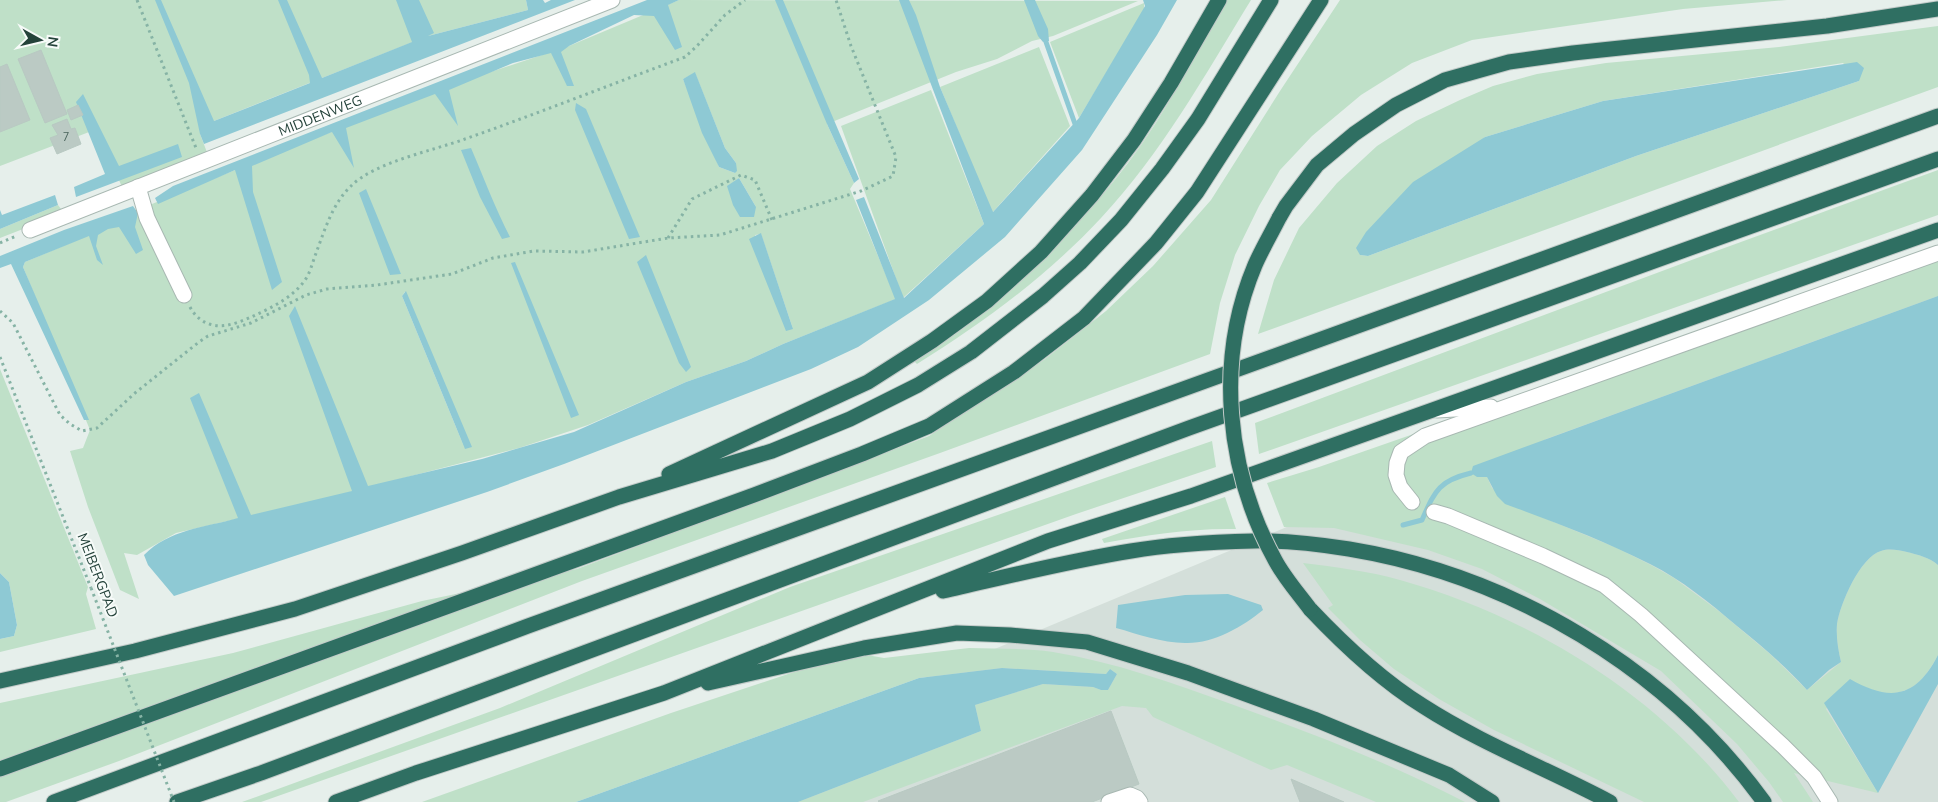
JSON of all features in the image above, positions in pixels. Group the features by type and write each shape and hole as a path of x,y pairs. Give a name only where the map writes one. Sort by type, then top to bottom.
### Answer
{"highway":[{"path":"619,497 868,382 932,341 987,301 1041,252 1092,195 1150,116 1219,0"},
{"path":"0,681 135,651 295,610 619,497 772,452 850,419 918,385 971,352 1043,296 1080,263 1121,220 1162,169 1198,119 1271,0"},
{"path":"0,769 754,495 929,426 1014,372 1084,318 1156,243 1197,192 1321,0"},
{"path":"1610,802 1497,747 1422,706 1354,653 1310,609 1275,561 1252,510 1240,472 1234,441 1231,404 1231,370 1234,340 1242,305 1255,266 1286,206 1317,165 1354,134 1396,105 1444,80 1508,62 1572,53 1827,26 1938,9"},
{"path":"54,802 537,623 1938,116"},
{"path":"175,802 289,763 1189,428 1938,159"},
{"path":"336,802 416,773 664,693 1048,541 1191,496 1938,230"},
{"path":"900,601 1114,554 1203,543 1254,541 1304,543 1368,552 1408,561 1507,596 1566,626 1604,650 1648,682 1704,732 1726,755 1764,802"},
{"path":"664,693 864,648 957,633 1010,635 1087,642 1188,673 1314,719 1449,775 1492,802"}],"street":[{"name":"MIDDENWEG","path":"30,230 612,0"},
{"path":"138,187 147,218 184,296"},
{"path":"1412,502 1400,487 1396,475 1397,463 1401,452 1425,436 1938,253"},
{"path":"1435,410 1507,407"},
{"path":"1434,512 1448,516 1526,549 1604,585 1641,615 1783,746 1814,777 1830,802"},
{"path":"1110,802 1130,795 1137,798 1140,802"}],"path":[{"path":"137,0 201,162"},
{"path":"184,296 194,315 209,325 221,326 231,324 270,308 292,294 306,279 331,215 341,197 356,181 372,171 466,139 685,57 724,15 746,0"},
{"path":"0,311 8,316 20,336 60,415 82,431 88,431 97,428 135,393 208,336 251,323 306,295 327,289 377,285 452,274 493,258 513,254 534,251 583,252 668,238 720,235 862,192 893,176 896,157 851,46 836,0"},
{"path":"668,238 692,199 741,175 755,180 772,220"},
{"name":"MEIBERGPAD","path":"0,357 175,802"}],"shaded area":[{"path":"1938,255 1938,802 628,802"}],"green space":[{"path":"0,0 526,0 528,10 428,36 214,121 200,134 208,155 122,187 97,129 0,166"},
{"path":"679,0 1138,1 1053,36 1032,41 997,59 956,72 827,124 854,183 850,189 896,299 783,344 746,361 686,382 588,425 519,448 331,497 176,533 137,555 124,553 139,599 120,590 88,507 70,451 83,448 90,430 23,267 25,262 113,225 130,213 235,170 448,86 569,46","holes":["695,73 725,148 736,163 735,173 719,167 683,79","739,178 756,207 733,183","761,234 793,329 755,235","405,292 465,449 402,296"]},
{"path":"1226,0 1251,0 1163,141 1123,193 1059,260 990,315 917,364 914,361 965,327 1031,271 1110,186 1155,124"},
{"path":"1340,0 1787,0 1683,9 1472,40 1412,63 1361,95 1312,136 1280,170 1259,206 1235,255 1220,303 1210,354 582,581 119,761 6,802 0,802 0,703 233,653 422,601 577,569 929,436 1045,359 1106,311 1153,266 1211,200"},
{"path":"1144,3 1144,10 1079,118 1050,42"},
{"path":"1938,26 1938,87 1258,334 1274,280 1299,228 1337,183 1377,146 1416,121 1493,86 1537,74 1606,63 1779,47","holes":["1843,63 1859,81 1636,156 1368,256 1360,255 1485,137 1603,101"]},
{"path":"1039,47 1070,126 992,213 940,87"},
{"path":"931,90 984,224 903,298 841,126"},
{"path":"1938,170 1938,215 1259,454 1255,423"},
{"path":"58,205 64,213 0,238 0,229"},
{"path":"1938,248 1938,296 1546,439 1487,477 1492,488 1544,518 1617,548 1674,578 1720,612 1770,654 1807,690 1841,662 1837,634 1839,615 1852,582 1873,555 1890,549 1919,555 1938,565 1938,655 1930,669 1911,688 1901,692 1878,691 1850,680 1826,709 1878,793 1794,773 1813,802 1783,802 1737,744 1661,671 1540,599 1482,569 1428,550 1334,528 1284,527 1267,483 1319,467 1728,324"},
{"path":"0,369 88,587 86,594 96,629 0,652 0,639 14,636 17,625 9,582 0,573"},
{"path":"1212,441 1216,467 1076,514 261,802 242,802 500,708 790,587"},
{"path":"1225,497 1236,529 1186,531 1104,543 1102,539"},
{"path":"1303,563 1388,577 1448,595 1496,615 1543,638 1588,664 1630,694 1670,727 1706,763 1739,802 1644,802 1494,730 1439,699 1394,669 1360,640 1328,608 1333,605"},
{"path":"969,648 1022,649 1053,652 1098,661 1143,674 1320,737 1408,774 1465,802 1376,802 1287,765 1271,770 1153,717 1146,708 1122,706 863,802 798,802 981,731 975,705 1043,684 1093,687 1108,690 1117,674 1110,669 1106,674 1002,668 919,678 576,802 422,802 671,713 803,669 867,655 884,658"}],"water":[{"path":"155,0 161,0 214,121 310,83 309,75 278,0 287,0 322,78 412,42 396,0 419,0 434,33 428,36 528,10 526,0 543,0 545,3 551,0 575,0 204,144 189,83"},
{"path":"647,0 679,0 668,5 682,47 675,50 654,16 634,15 569,46 561,52 574,86 567,86 551,53 513,63 449,90 458,126 435,94 346,128 354,168 332,132 252,166 253,192 282,282 272,290 235,170 158,204 155,198 173,186"},
{"path":"775,0 783,0 859,179 854,183 827,124"},
{"path":"899,0 909,0 916,15 940,87 993,212 1079,118 1145,6 1143,0 1177,0 1157,35 1082,150 1005,237 929,300 858,347 811,369 564,464 487,492 174,596 148,565 144,555 154,546 165,540 188,530 238,518 190,398 199,393 251,515 352,491 289,316 295,306 368,486 482,459 574,432 686,382 746,361 895,299 856,200 864,197 904,298 984,224"},
{"path":"1024,0 1035,0 1048,29 1049,41 1043,42 1038,36"},
{"path":"1857,62 1864,68 1859,81 1636,156 1368,256 1360,255 1356,248 1366,232 1413,182 1485,137 1603,101"},
{"path":"695,72 725,148 736,163 737,171 735,173 719,167 702,133 683,79"},
{"path":"83,94 119,166 178,144 182,157 76,197 74,187 105,174 76,102"},
{"path":"576,103 586,109 640,237 629,239 575,110"},
{"path":"471,148 510,237 502,239 480,197 461,150"},
{"path":"739,178 756,207 754,217 740,217 733,205 727,186"},
{"path":"366,189 401,274 390,275 359,193"},
{"path":"55,195 58,205 0,229 0,210 2,215"},
{"path":"133,206 138,213 135,227 143,250 136,254 119,227 108,229 98,235 96,246 103,265 97,260 89,236 25,262 23,267 89,420 84,420 11,264 0,268 0,256 64,230"},
{"path":"761,233 793,329 786,331 749,239"},
{"path":"646,255 691,367 686,372 679,363 637,262"},
{"path":"515,262 579,415 571,418 511,263"},
{"path":"406,291 472,447 465,449 402,296"},
{"path":"1938,296 1938,565 1919,555 1890,549 1873,555 1852,582 1839,615 1837,634 1841,662 1807,690 1756,641 1706,600 1673,577 1614,547 1505,504 1497,496 1487,477 1477,477 1471,473 1473,466"},
{"path":"0,573 9,582 17,625 14,636 0,639"},
{"path":"1228,594 1261,605 1263,610 1227,633 1206,641 1185,643 1168,641 1116,628 1118,605 1185,595"},
{"path":"1938,655 1938,684 1878,793 1824,703 1850,679 1878,691 1890,693 1901,692 1911,688 1930,669"},
{"path":"1002,668 1106,674 1110,669 1117,674 1108,690 1093,687 1043,684 975,705 981,731 798,802 576,802 919,678"}],"building":[{"path":"41,50 67,114 45,123 18,59"},
{"path":"7,64 30,120 0,132 0,67"},
{"path":"78,105 83,115 71,120 67,110"},
{"path":"67,119 71,129 75,128 81,144 57,154 50,138 58,135 52,125"},
{"path":"1111,711 1139,784 1092,802 878,801"},
{"path":"1291,779 1344,802 1300,802"}],"waterway":[{"path":"1046,42 1075,124"},
{"path":"1403,525 1422,520 1430,502 1444,484 1471,473"}]}
